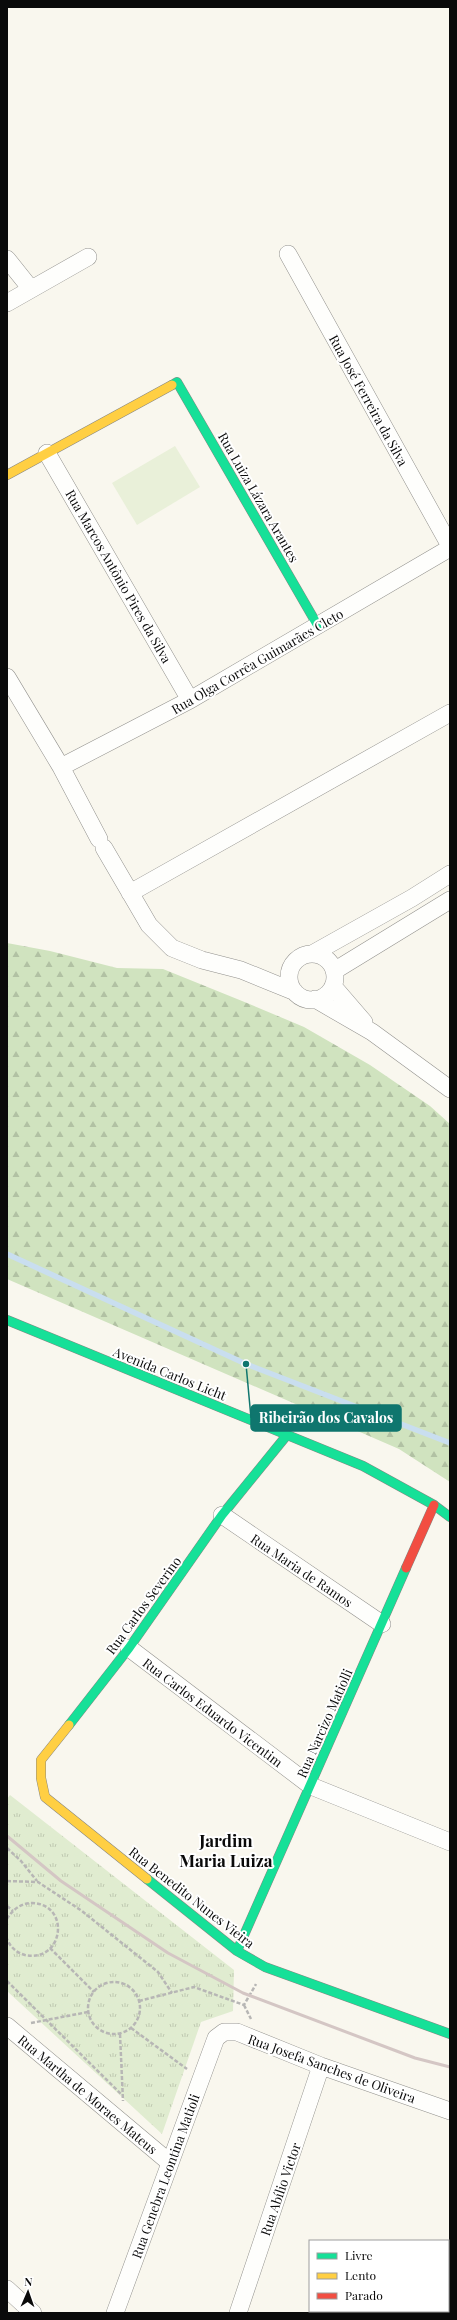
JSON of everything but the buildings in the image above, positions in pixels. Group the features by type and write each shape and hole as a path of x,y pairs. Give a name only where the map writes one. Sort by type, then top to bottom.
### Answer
{"street":[{"name":"Rua José Ferreira da Silva","path":"288,254 450,547"},
{"path":"7,303 88,256"},
{"path":"7,259 31,289"},
{"name":"Rua Luiza Lázara Arantes","path":"47,453 177,382 318,626"},
{"path":"7,475 47,453"},
{"name":"Rua Marcos Antônio Pires da Silva","path":"47,453 190,700"},
{"name":"Rua Olga Corrêa Guimarães Cleto","path":"61,767 190,700 450,547"},
{"path":"7,676 61,767 130,894 149,925 172,948 202,960 241,970 295,992 308,999 315,999 328,992 334,979 450,900"},
{"path":"130,894 450,713"},
{"path":"295,992 290,986 290,971 298,958 312,954 412,898 450,874"},
{"path":"312,954 326,959 334,979 372,1032"},
{"path":"241,970 290,971"},
{"path":"315,999 372,1032 447,1083"},
{"name":"Avenida Carlos Licht","path":"7,1320 363,1466 434,1505 450,1517"},
{"name":"Rua Carlos Severino","path":"45,1797 41,1778 41,1760 129,1648 222,1516 287,1435"},
{"name":"Rua Narcizo Matiolli","path":"237,1951 434,1505"},
{"name":"Rua Maria de Ramos","path":"222,1516 382,1624"},
{"name":"Rua Carlos Eduardo Vicentim","path":"129,1648 311,1786 450,1842"},
{"name":"Rua Benedito Nunes Vieira","path":"45,1797 237,1951 265,1967 450,2034"},
{"name":"Rua Martha de Moraes Mateus","path":"8,2027 169,2162"},
{"name":"Rua Josefa Sanches de Oliveira","path":"216,2038 224,2032 237,2032 321,2066 450,2110"},
{"name":"Rua Genebra Leontina Matioli","path":"115,2313 169,2162 216,2038"},
{"name":"Rua Abílio Victor","path":"238,2313 321,2066"},
{"path":"7,2289 33,2313"}],"path":[{"path":"7,1848 21,1860 38,1882 82,1911 158,1972 172,1993"},
{"path":"7,1881 38,1882"},
{"path":"7,1919 12,1911 28,1903 37,1903 52,1912 58,1928 57,1937 50,1948 39,1955 22,1954 14,1950 7,1939"},
{"path":"7,1906 12,1911"},
{"path":"50,1948 94,1992"},
{"path":"244,2005 265,1967"},
{"path":"7,1980 122,2095"},
{"path":"121,1983 135,1992 139,2001 139,2017 131,2028 120,2034 102,2032 96,2027 88,2012 88,2003 94,1992 104,1984 121,1983"},
{"path":"139,2001 194,1988 244,2005 254,2024"},
{"path":"8,2027 88,2012"},
{"path":"131,2028 201,2079"},
{"path":"120,2034 124,2124"}],"green space":[{"path":"175,446 200,487 137,525 112,483"},
{"path":"7,943 50,951 117,968 163,969 247,1003 304,1027 370,1065 430,1106 450,1124 450,1482 399,1449 7,1279"},
{"path":"10,1795 234,1970 233,2011 201,2022 162,2134 7,1991 7,1799"}],"waterway":[{"path":"7,1254 246,1364 450,1443"}],"railway":[{"path":"7,1836 61,1881 168,1953 243,1993 415,2058 450,2067"}],"traffic: fast":[{"path":"172,385 177,382 318,626"},
{"path":"7,1320 363,1466 434,1505 450,1517"},
{"path":"69,1725 129,1648 222,1515 287,1435"},
{"path":"237,1951 406,1568"},
{"path":"147,1879 237,1951 265,1967 450,2034"}],"traffic: slow":[{"path":"7,475 172,385"},
{"path":"69,1725 41,1760 41,1778 45,1797 147,1879"}],"traffic: jam":[{"path":"406,1568 434,1505"}],"place":[{"name":"Ribeirão dos Cavalos","path":"246,1364"}],"district":[{"name":"Jardim Maria Luiza","path":"226,1850"}]}
